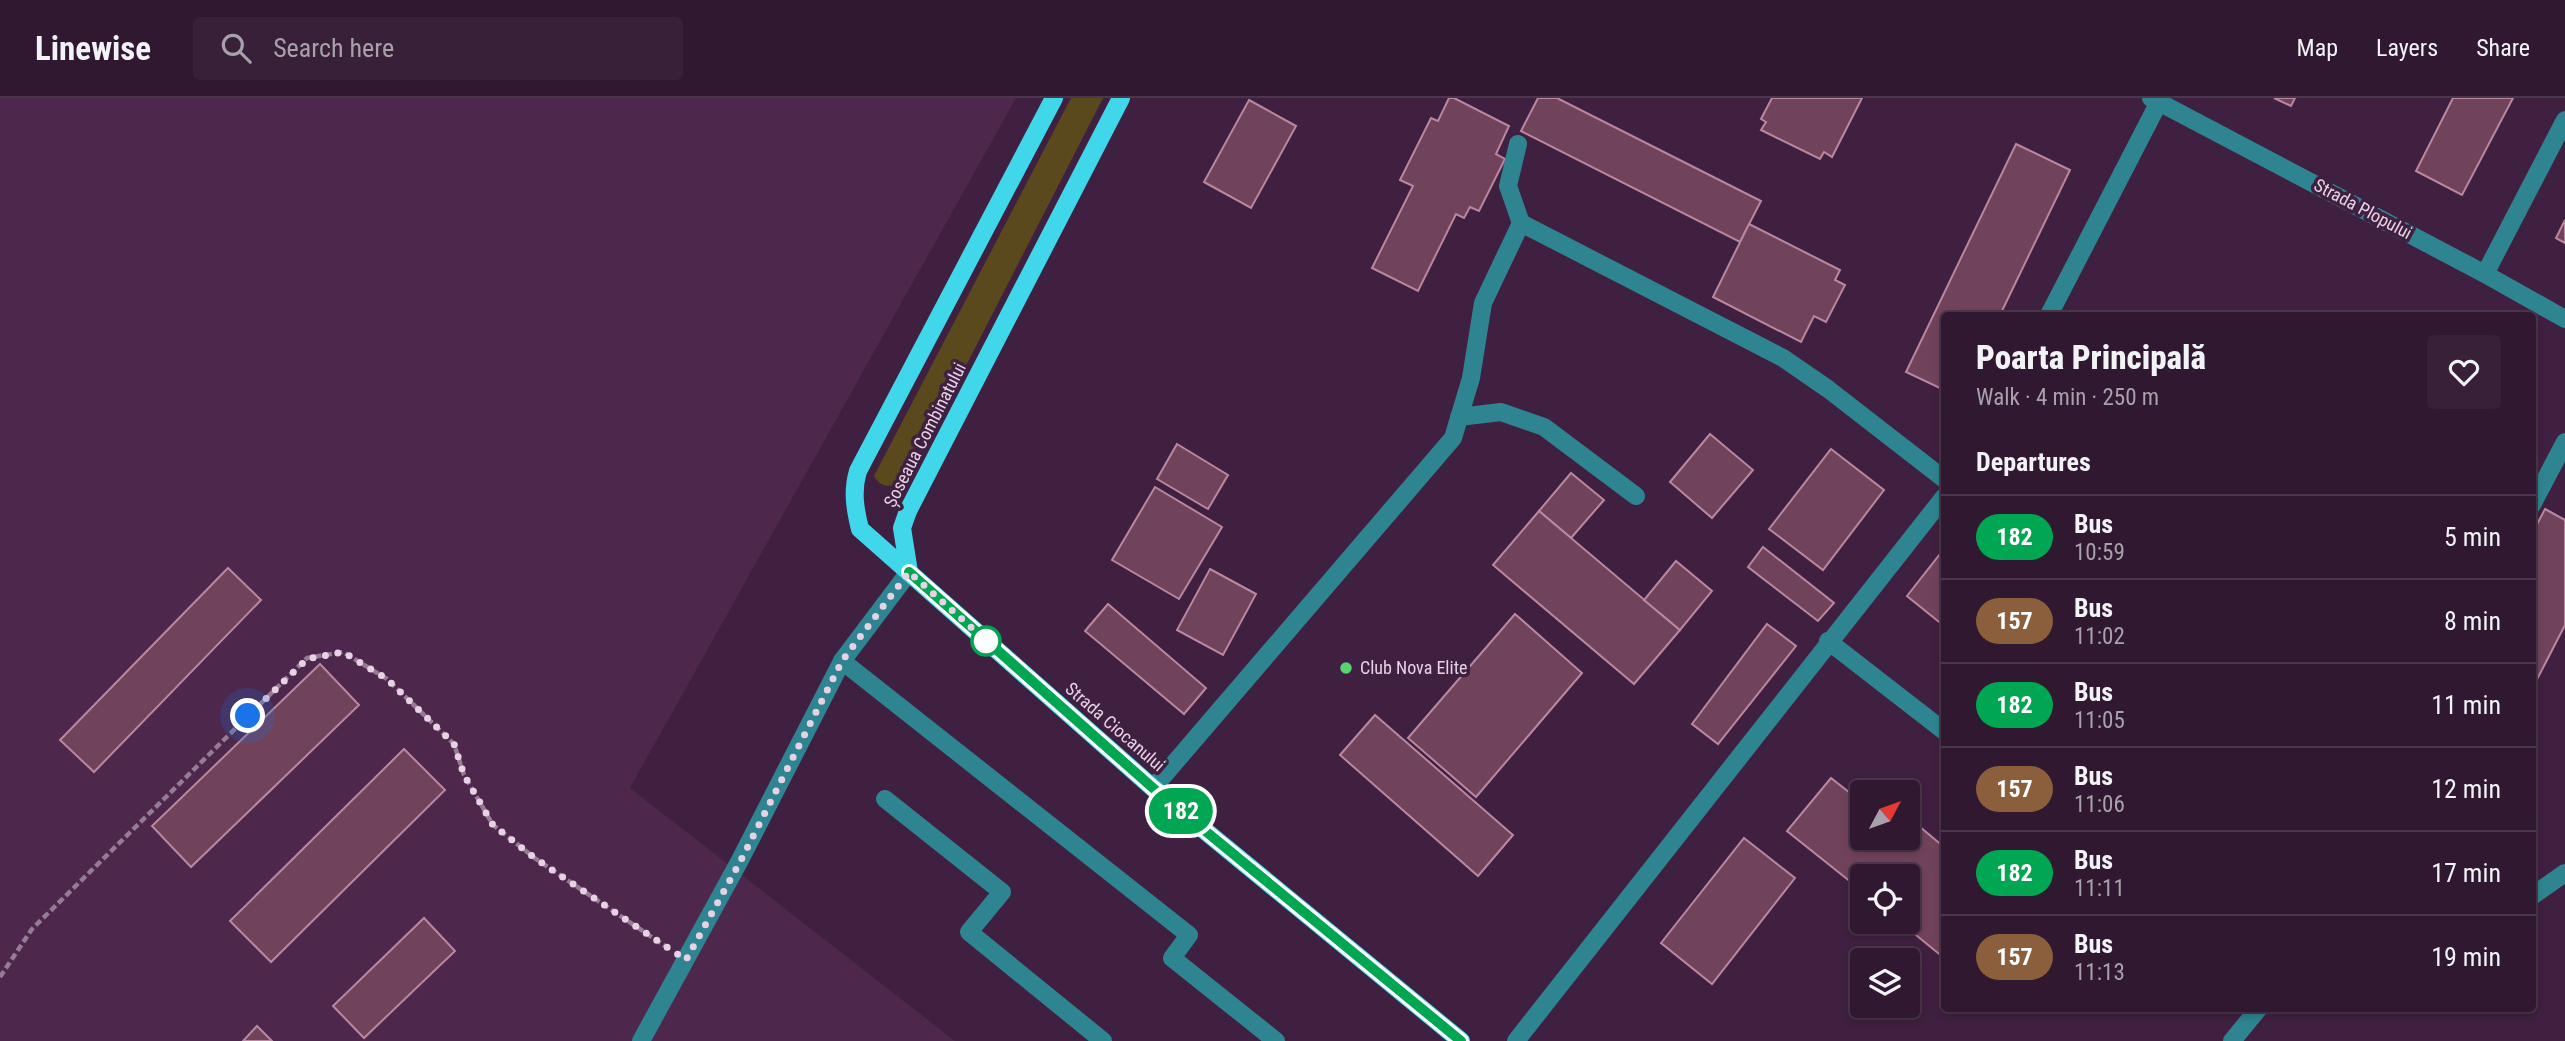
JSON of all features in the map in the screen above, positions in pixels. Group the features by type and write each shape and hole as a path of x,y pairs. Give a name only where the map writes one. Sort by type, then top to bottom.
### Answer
{"main road":[{"name":"Șoseaua Combinatului","path":"909,572 860,529 855,507 858,471 1054,98"},
{"name":"Șoseaua Combinatului","path":"909,572 902,528 911,503 1121,98"},
{"name":"Strada Ciocanului","path":"909,572 1153,788 1461,1041"}],"street":[{"path":"2050,312 2157,99"},
{"name":"Strada Plopului","path":"2157,99 2565,319"},
{"path":"2485,274 2565,120"},
{"path":"1518,144 1508,186 1521,223 1783,358 1828,389 1941,477"},
{"path":"1153,788 1453,438 1471,378 1483,303 1521,223"},
{"path":"1459,417 1502,412 1544,427 1636,496"},
{"path":"2536,497 2565,442"},
{"path":"1516,1041 1941,501"},
{"path":"641,1041 740,862 842,661 909,572"},
{"path":"1828,641 1941,730"},
{"path":"842,661 1189,935 1172,958 1276,1041"},
{"path":"885,799 1002,892 969,932 1103,1041"},
{"path":"2536,893 2565,873"},
{"path":"2232,1041 2256,1012"}],"path":[{"path":"0,976 32,929 307,659 343,652 387,679 454,744 464,775 493,825 536,859 686,960"}],"shaded area":[{"path":"0,98 1016,98 630,788 955,1041 0,1041"},
{"path":"1071,98 1103,98 931,434 900,484 882,484 874,476"}],"building":[{"path":"1449,98 1454,98 1509,126 1496,154 1505,159 1479,211 1470,207 1464,218 1456,214 1418,291 1372,268 1413,186 1400,180 1431,118 1438,121"},
{"path":"1538,98 1557,98 1761,201 1740,242 1521,131"},
{"path":"1772,98 1862,98 1832,157 1824,152 1820,159 1761,130 1766,122 1761,119"},
{"path":"2274,98 2295,98 2291,106"},
{"path":"2453,98 2513,98 2462,195 2416,171"},
{"path":"1249,100 1296,126 1251,208 1204,182"},
{"path":"2016,144 2070,170 2001,312 1941,312 1941,389 1906,372"},
{"path":"2565,220 2565,243 2556,238"},
{"path":"1749,224 1840,270 1835,280 1845,285 1826,322 1814,316 1801,342 1713,297"},
{"path":"1710,434 1753,470 1712,518 1670,482"},
{"path":"1177,444 1228,475 1208,509 1157,479"},
{"path":"1831,449 1884,490 1823,570 1769,529"},
{"path":"1571,473 1604,500 1571,538 1539,511"},
{"path":"1155,487 1222,527 1179,599 1112,560"},
{"path":"2545,509 2565,520 2565,625 2536,681 2536,526"},
{"path":"1539,511 1680,630 1634,684 1493,565"},
{"path":"1763,547 1834,603 1818,621 1748,567"},
{"path":"1941,553 1941,624 1907,596"},
{"path":"1676,561 1712,591 1680,630 1644,600"},
{"path":"228,568 261,600 94,772 60,740"},
{"path":"1210,569 1256,594 1223,655 1177,630"},
{"path":"1108,604 1206,688 1184,714 1085,631"},
{"path":"1515,614 1582,673 1476,797 1408,738"},
{"path":"1767,624 1796,646 1718,744 1692,724"},
{"path":"320,664 359,705 191,867 152,826"},
{"path":"1375,715 1513,835 1478,876 1340,755"},
{"path":"404,749 445,790 271,962 230,921"},
{"path":"1831,778 1850,793 1850,850 1920,850 1920,827 1941,844 1941,956 1915,934 1920,934 1920,864 1850,864 1850,881 1787,831"},
{"path":"1744,838 1795,878 1712,984 1661,943"},
{"path":"424,918 455,951 364,1038 333,1006"},
{"path":"257,1026 272,1041 243,1041"}],"bus line":[{"name":"182","path":"909,572 1153,788 1461,1041"}],"place":[{"name":"Club Nova Elite","path":"1346,668"}],"route":[{"path":"248,716 307,659 343,652 387,679 454,744 464,775 493,825 536,859 686,960 740,862 842,661 909,572 990,644 986,641"}]}
